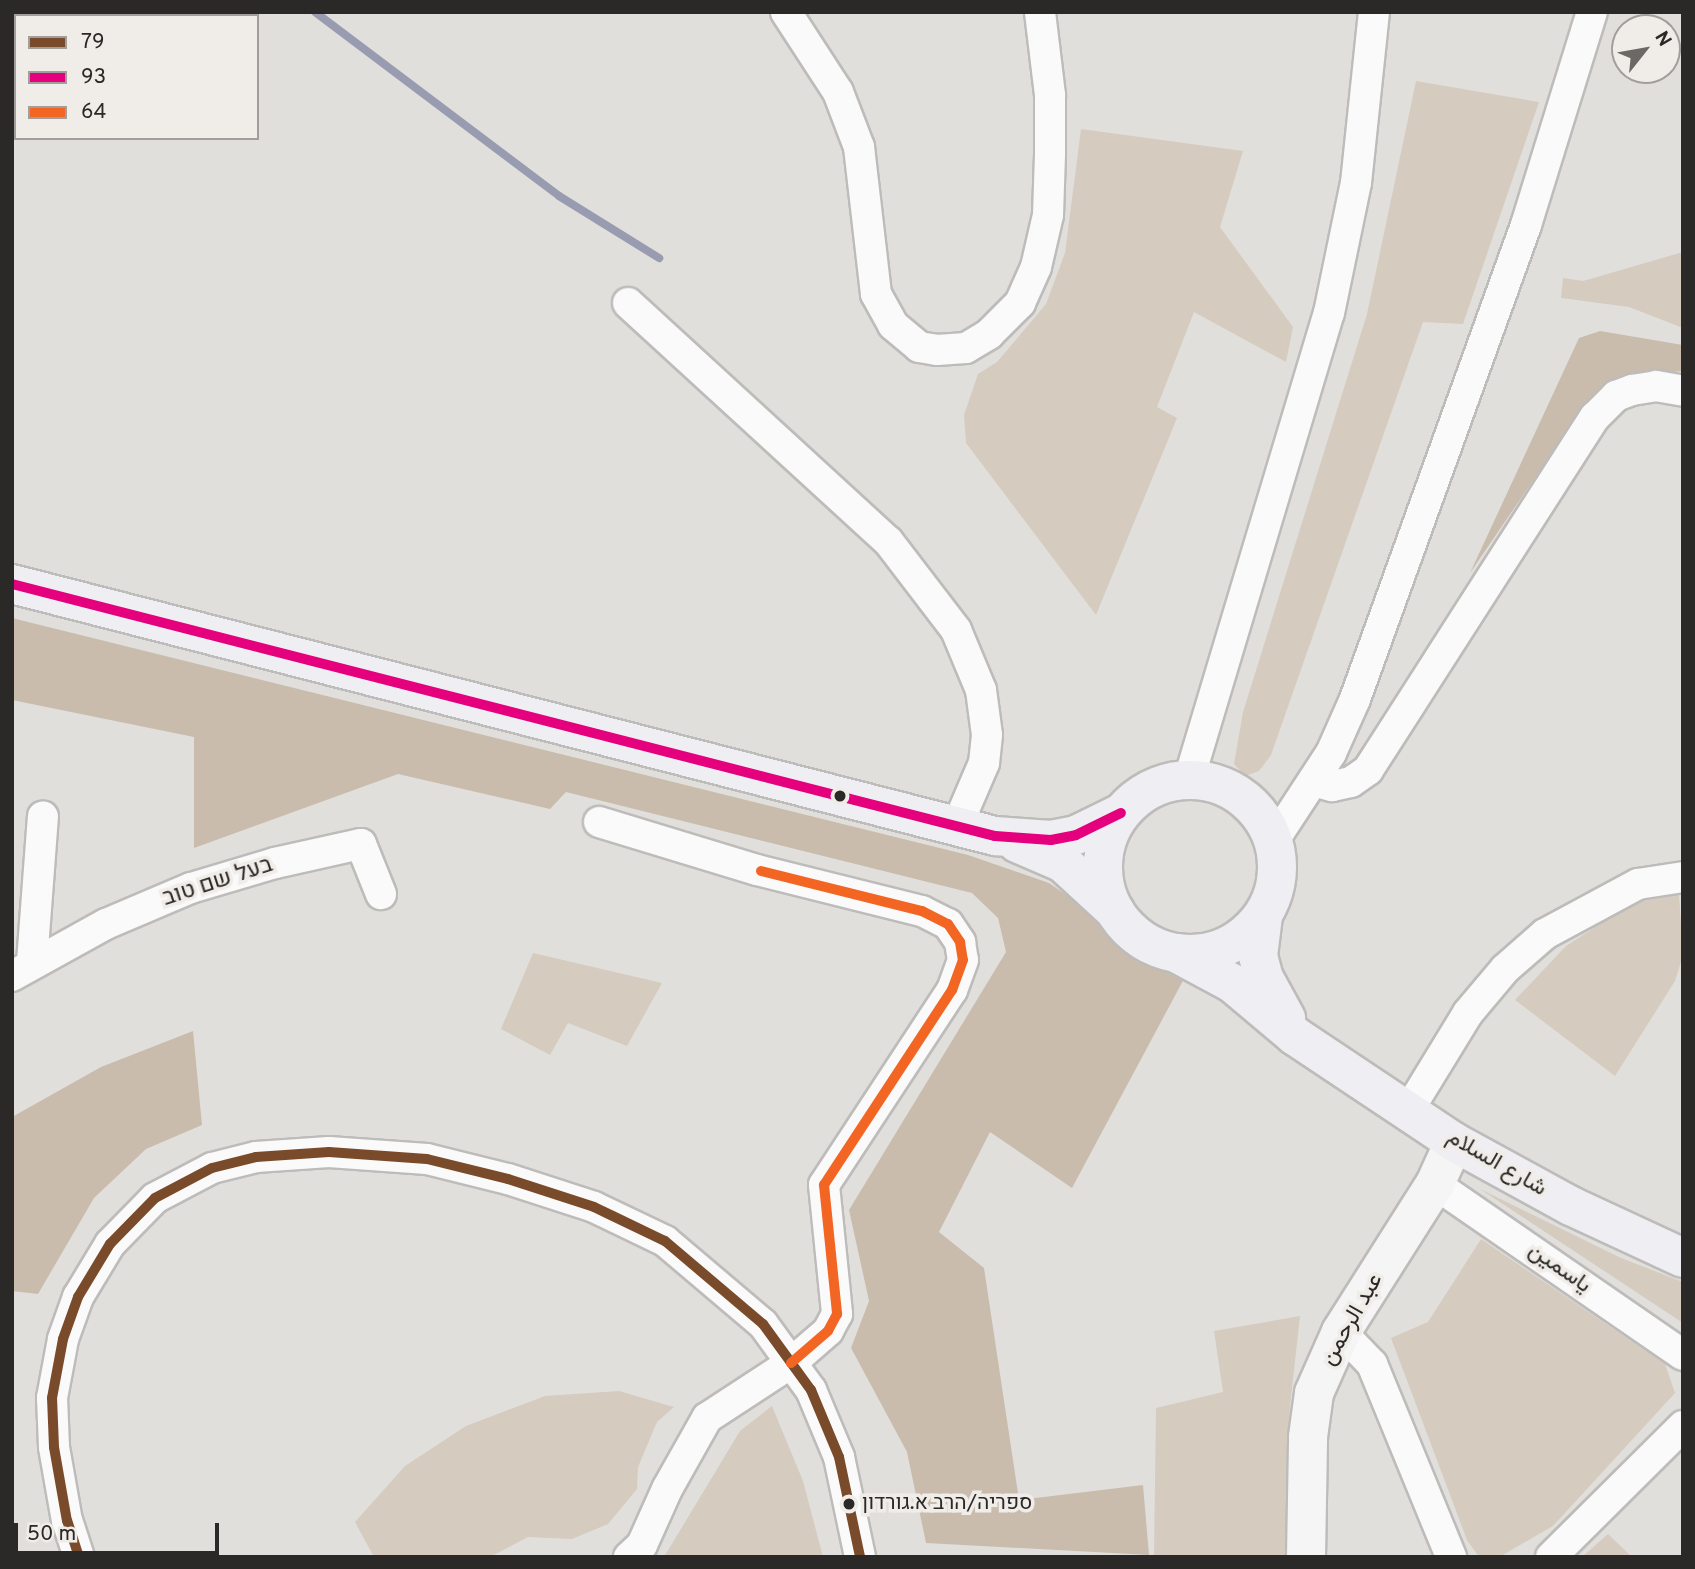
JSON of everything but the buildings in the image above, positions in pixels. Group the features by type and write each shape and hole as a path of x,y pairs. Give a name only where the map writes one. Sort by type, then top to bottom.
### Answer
{"main road":[{"path":"12,584 995,836 1063,863 1117,914 1153,946 1176,953 1224,948 1245,935 1263,916 1276,879 1274,840 1261,815 1241,796 1217,783 1189,779 1163,783 1140,795 1121,813 1108,836 1103,863 1106,889 1117,914"},
{"path":"995,836 1051,840 1076,835 1121,813"},
{"name":"شارع السلام","path":"1263,916 1257,939 1264,978 1284,1016 1320,1052"},
{"name":"شارع السلام","path":"1176,953 1232,983 1320,1052 1454,1142 1571,1206 1683,1258"}],"street":[{"path":"786,12 838,92 859,147 876,294 893,326 919,347 937,351 966,348 989,334 1020,303 1036,267 1048,215 1050,155 1050,95 1040,12"},
{"path":"1189,779 1329,313 1356,183 1374,12"},
{"path":"1274,840 1314,781 1355,699 1514,260 1592,12"},
{"path":"628,303 888,541 956,630 981,690 987,735 984,763 957,826"},
{"path":"1314,781 1332,786 1351,782 1368,770 1595,417 1616,396 1632,390 1656,386 1683,391"},
{"name":"בעל שם טוב","path":"22,969 43,816"},
{"path":"599,822 757,870 922,911 948,924 960,942 963,960 952,990 824,1185 837,1314 828,1331 791,1363 707,1418 667,1489 642,1545 629,1557"},
{"name":"בעל שם טוב","path":"22,969 106,924 191,888 361,844 382,894"},
{"path":"1408,1111 1468,1013 1505,969 1545,934 1638,884 1683,877"},
{"name":"عبد الرحمن","path":"1306,1557 1310,1413 1341,1332 1435,1184 1454,1142"},
{"path":"79,1557 54,1447 52,1398 63,1339 78,1297 110,1244 136,1213 155,1198 212,1168 256,1157 329,1152 427,1159 594,1207 665,1241 719,1282 763,1324 811,1390 839,1457 860,1557"},
{"name":"ياسمين","path":"1435,1184 1683,1355"},
{"path":"1341,1332 1372,1364 1451,1557"},
{"path":"1550,1557 1683,1426"}],"shaded area":[{"path":"1416,81 1539,102 1463,324 1423,322 1271,755 1259,771 1245,776 1234,764 1243,712 1367,314"},
{"path":"1081,129 1243,151 1220,227 1293,327 1286,362 1194,312 1157,407 1177,418 1096,615 966,443 964,415 978,374 997,362 1046,304 1065,253"},
{"path":"1683,252 1683,328 1629,307 1561,298 1563,278 1583,281"},
{"path":"1600,331 1683,345 1683,371 1621,377 1590,397 1470,573 1579,338"},
{"path":"12,618 968,855 1049,883 1185,977 1072,1188 990,1132 939,1232 984,1268 1019,1500 1143,1485 1149,1555 926,1543 907,1452 851,1348 869,1301 849,1210 1006,952 998,918 972,893 566,792 550,809 398,774 194,848 194,737 12,700"},
{"path":"1679,894 1683,955 1675,981 1615,1076 1515,1000 1566,946 1606,920 1637,902"},
{"path":"533,953 662,983 627,1046 568,1023 550,1055 501,1029"},
{"path":"193,1031 202,1125 146,1149 94,1198 38,1294 12,1291 12,1117 101,1067"},
{"path":"1480,1189 1621,1258 1683,1282 1683,1323"},
{"path":"1481,1239 1665,1364 1675,1393 1553,1526 1501,1556 1485,1557 1479,1557 1467,1540 1391,1338 1428,1322"},
{"path":"1300,1316 1290,1406 1285,1557 1154,1557 1156,1408 1223,1392 1214,1331"},
{"path":"619,1391 674,1407 657,1422 638,1467 637,1489 608,1524 572,1539 528,1537 490,1557 374,1557 355,1522 405,1466 466,1426 545,1396"},
{"path":"772,1406 803,1481 823,1557 664,1557 740,1431"},
{"path":"1608,1534 1632,1557 1582,1557"}],"waterway":[{"path":"315,12 559,196 659,258"}],"transit line":[{"name":"93","path":"12,584 995,836 1051,840 1076,835 1121,813"},
{"name":"64","path":"761,871 922,911 948,924 960,942 963,960 952,990 824,1185 837,1314 828,1331 791,1363"},
{"name":"79","path":"79,1557 67,1521 54,1447 52,1398 63,1339 78,1297 110,1244 155,1198 212,1168 256,1157 329,1152 427,1159 508,1179 594,1207 665,1241 763,1324 811,1390 839,1457 860,1557"}],"place":[{"name":"ספריה/הרב א.גורדון","path":"849,1504"}]}
